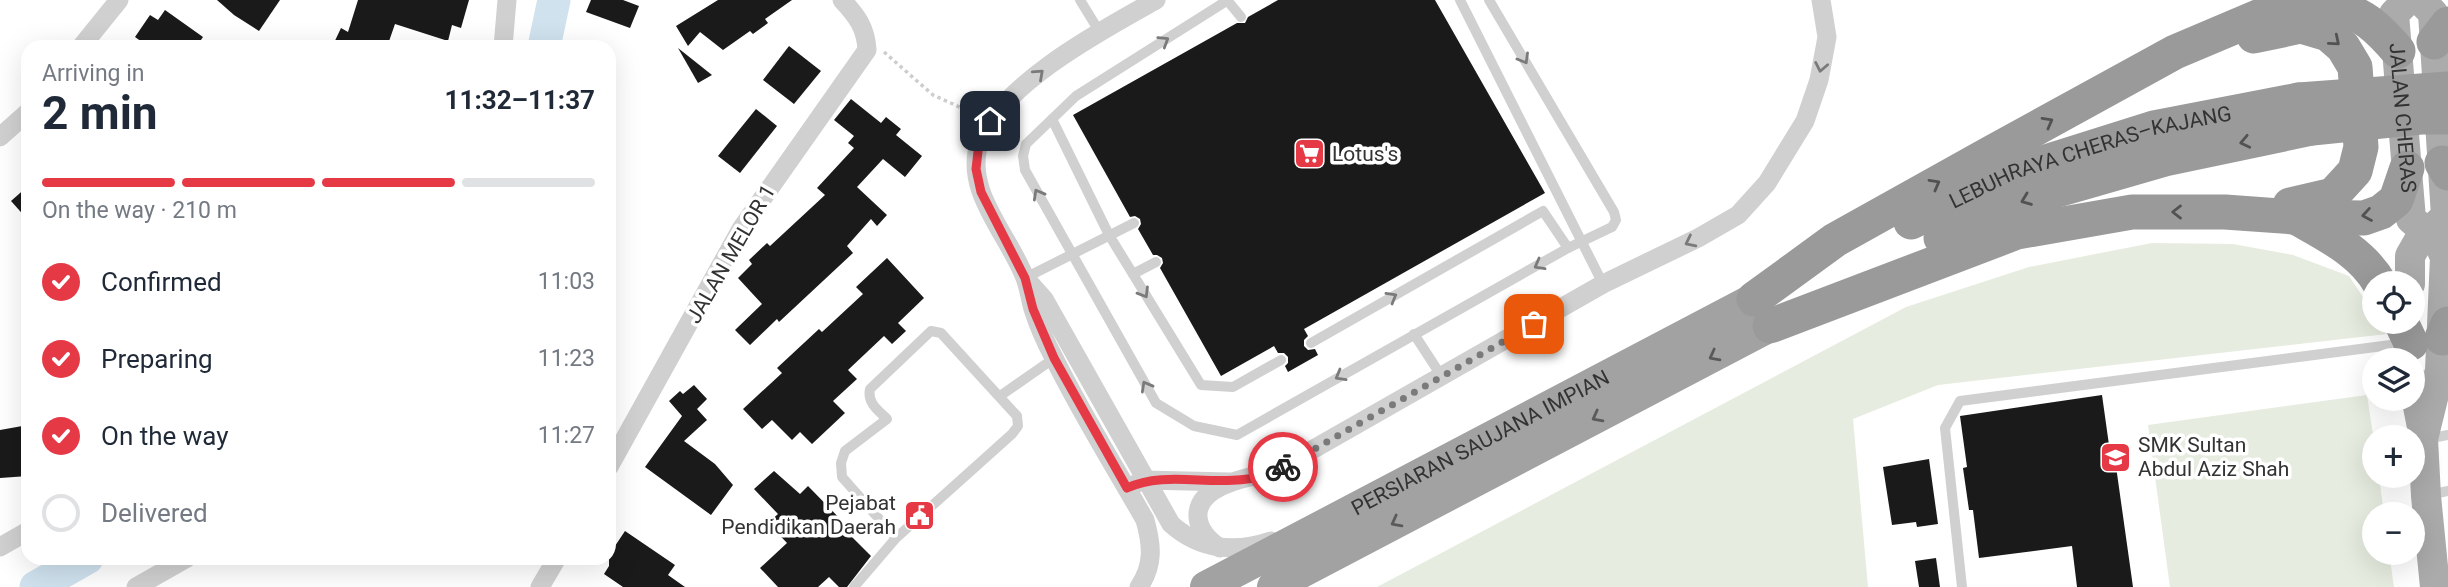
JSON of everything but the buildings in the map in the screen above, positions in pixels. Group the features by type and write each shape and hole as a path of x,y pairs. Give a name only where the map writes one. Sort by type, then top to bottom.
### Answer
{"highway":[{"path":"1762,313 1835,240 2175,52 2298,0"},
{"path":"2256,20 2330,8 2360,15 2379,29 2398,51"},
{"path":"2175,52 2301,26 2328,34 2343,47 2355,67 2361,148 2354,171 2333,195 2302,204 2225,212"},
{"name":"LEBUHRAYA CHERAS–KAJANG","path":"1762,313 1877,266 2026,199 2165,159 2306,114 2448,89"},
{"name":"LEBUHRAYA CHERAS–KAJANG","path":"2306,114 2448,117"},
{"path":"1762,313 2017,232 2132,212 2225,212 2364,218 2381,212 2396,200 2407,168"},
{"path":"2294,217 2336,240 2372,271"},
{"name":"PERSIARAN SAUJANA IMPIAN","path":"1276,586 1651,372 1762,313"},
{"name":"PERSIARAN SAUJANA IMPIAN","path":"1206,587 1316,527 1651,372"}],"main road":[{"name":"JALAN CHERAS","path":"2408,0 2394,14 2411,219 2438,242 2445,257 2421,335 2440,370 2431,436"},
{"name":"JALAN CHERAS","path":"2410,271 2410,256 2418,242 2446,216 2441,33 2433,13 2420,0"},
{"name":"JALAN CHERAS","path":"2423,411 2431,436 2437,493 2437,575"}],"street":[{"path":"87,40 119,0"},
{"path":"504,40 507,0"},
{"path":"842,0 860,19 867,43"},
{"path":"1156,0 1099,31 1051,63 990,121 979,143 976,169 981,192 1025,278 1033,309 1054,358 1136,484 1183,535 1199,543 1220,548 1256,546 1316,527"},
{"path":"1220,548 1209,541 1198,518 1199,506 1212,491 1231,482 1275,471 1603,284 1698,238 1738,215 1767,183 1805,121 1818,80 1827,37 1821,0"},
{"name":"JALAN MELOR 1","path":"616,454 741,229 867,43"},
{"path":"0,137 21,118"},
{"path":"1025,278 1044,299 1071,348 1136,484 1151,543 1151,561 1139,587"},
{"path":"1136,484 1231,482"},
{"path":"0,547 21,535"},
{"path":"136,587 175,565"},
{"path":"540,587 551,565"}],"lane":[{"path":"1080,0 1099,31"},
{"path":"1241,17 1228,0 1076,96 1026,144 1023,156 1025,170 1156,403 1194,426 1237,435 1568,248 1612,228 1616,220 1614,212 1489,0"},
{"path":"1460,0 1603,284"},
{"path":"1052,119 1109,235 1201,385 1233,387 1281,360"},
{"path":"1311,343 1543,211 1568,248"},
{"path":"1025,278 1134,223"},
{"path":"1133,274 1156,262"},
{"path":"854,587 896,538 1018,426 1017,416 1000,396 936,330 930,331 870,389 871,402 887,419 845,451 841,463 842,477 896,538"},
{"path":"1415,334 1442,377"},
{"path":"1962,587 1945,428 1960,401 2421,335"},
{"path":"1000,396 1071,348"}],"path":[{"path":"867,43 933,95 990,121"}],"shaded area":[{"path":"2152,243 2233,244 2293,255 2349,276 2362,296 2362,334 2387,334 1938,385 1853,419 1868,587 1377,587 1906,307 2029,267"},
{"path":"2362,396 2362,411 2369,411 2372,425 2362,425 2362,488 2381,488 2382,502 2362,502 2362,565 2391,565 2394,587 2170,587 2148,425"}],"waterway":[{"path":"545,40 554,0"},
{"path":"36,587 75,565"}],"way so far":[{"path":"1283,467 1534,324"}],"place":[{"name":"Lotus's","path":"1309,154"},
{"name":"SMK Sultan Abdul Aziz Shah","path":"2115,457"},
{"name":"Pejabat Pendidikan Daerah","path":"919,515"}],"route":[{"path":"990,121 979,143 976,169 981,192 1025,278 1033,309 1054,358 1127,488 1144,480 1231,482 1283,467"}]}
